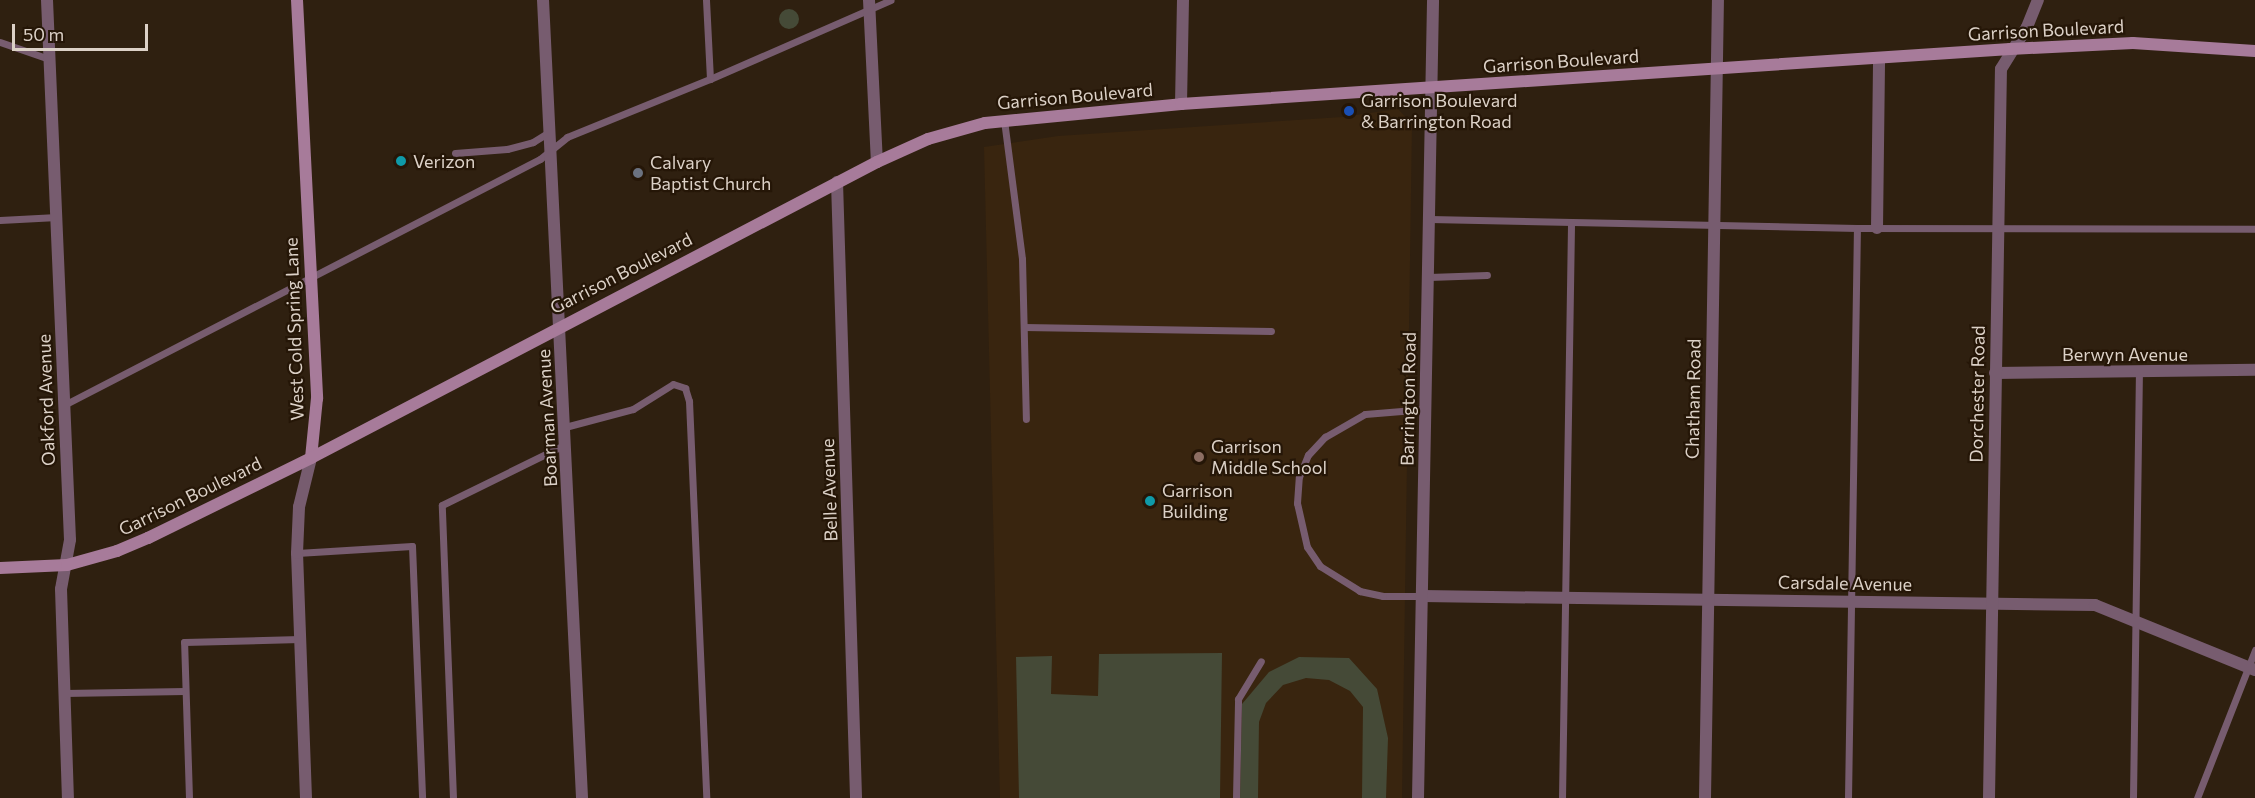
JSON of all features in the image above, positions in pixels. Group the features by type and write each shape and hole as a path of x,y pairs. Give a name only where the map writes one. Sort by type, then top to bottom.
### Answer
{"main road":[{"name":"West Cold Spring Lane","path":"297,0 317,398 311,458"},
{"name":"Garrison Boulevard","path":"0,568 67,565 117,551 311,458 560,325 877,162 928,139 1004,120 1181,104 2010,49 2133,43 2255,51"}],"street":[{"name":"Oakford Avenue","path":"47,0 70,540 61,589 68,798"},
{"name":"Boarman Avenue","path":"543,0 582,798"},
{"path":"1181,104 1183,0"},
{"name":"Barrington Road","path":"1419,798 1433,0"},
{"name":"Chatham Road","path":"1705,798 1718,0"},
{"name":"Dorchester Road","path":"1989,798 2001,69 2010,49 2027,27 2038,0"},
{"path":"869,5 877,162"},
{"path":"1877,228 1879,58"},
{"name":"Belle Avenue","path":"837,182 856,798"},
{"name":"Berwyn Avenue","path":"1995,373 2255,370"},
{"name":"West Cold Spring Lane","path":"306,798 297,553 298,507 311,458"},
{"name":"Carsdale Avenue","path":"1422,596 1565,596 2095,605 2252,668"}],"lane":[{"path":"706,0 710,79"},
{"path":"64,405 310,280 550,151 567,137 710,79 869,5 891,0"},
{"path":"0,42 50,59"},
{"path":"1004,120 1022,259 1026,419"},
{"path":"455,153 507,149 533,142 549,132"},
{"path":"0,220 57,217"},
{"path":"1430,219 1857,228 2255,229"},
{"path":"1562,798 1571,222"},
{"path":"1848,798 1857,228"},
{"path":"1429,277 1487,275"},
{"path":"1024,327 1271,331"},
{"path":"2133,798 2139,371"},
{"path":"565,427 633,409 672,384 685,388 689,401 706,798"},
{"path":"1422,596 1383,596 1360,591 1320,566 1307,547 1297,503 1299,477 1308,455 1324,437 1365,414 1426,409"},
{"path":"453,798 442,505 566,444"},
{"path":"297,553 412,546 422,798"},
{"path":"189,798 184,642 300,639"},
{"path":"2198,798 2252,668 2255,650"},
{"path":"1236,798 1238,699 1261,661"},
{"path":"64,693 185,691"}],"shaded area":[{"name":"Garrison Middle School","path":"1398,109 1412,124 1402,798 1000,798 984,147 1058,136 1342,117"}],"green space":[{"path":"785,9 793,9 799,15 799,23 793,29 785,29 779,23 779,15"},
{"path":"1222,653 1220,798 1019,798 1016,657 1052,656 1051,694 1098,696 1099,654"},
{"path":"1299,657 1349,658 1377,689 1388,738 1386,798 1362,798 1363,707 1350,691 1329,680 1306,678 1283,685 1266,703 1259,722 1258,798 1240,798 1242,704 1269,672"}],"place":[{"name":"Garrison Boulevard & Barrington Road","path":"1349,111"},
{"name":"Verizon","path":"401,161"},
{"name":"Calvary Baptist Church","path":"638,173"},
{"name":"Garrison Middle School","path":"1199,457"},
{"name":"Garrison Building","path":"1150,501"}]}
